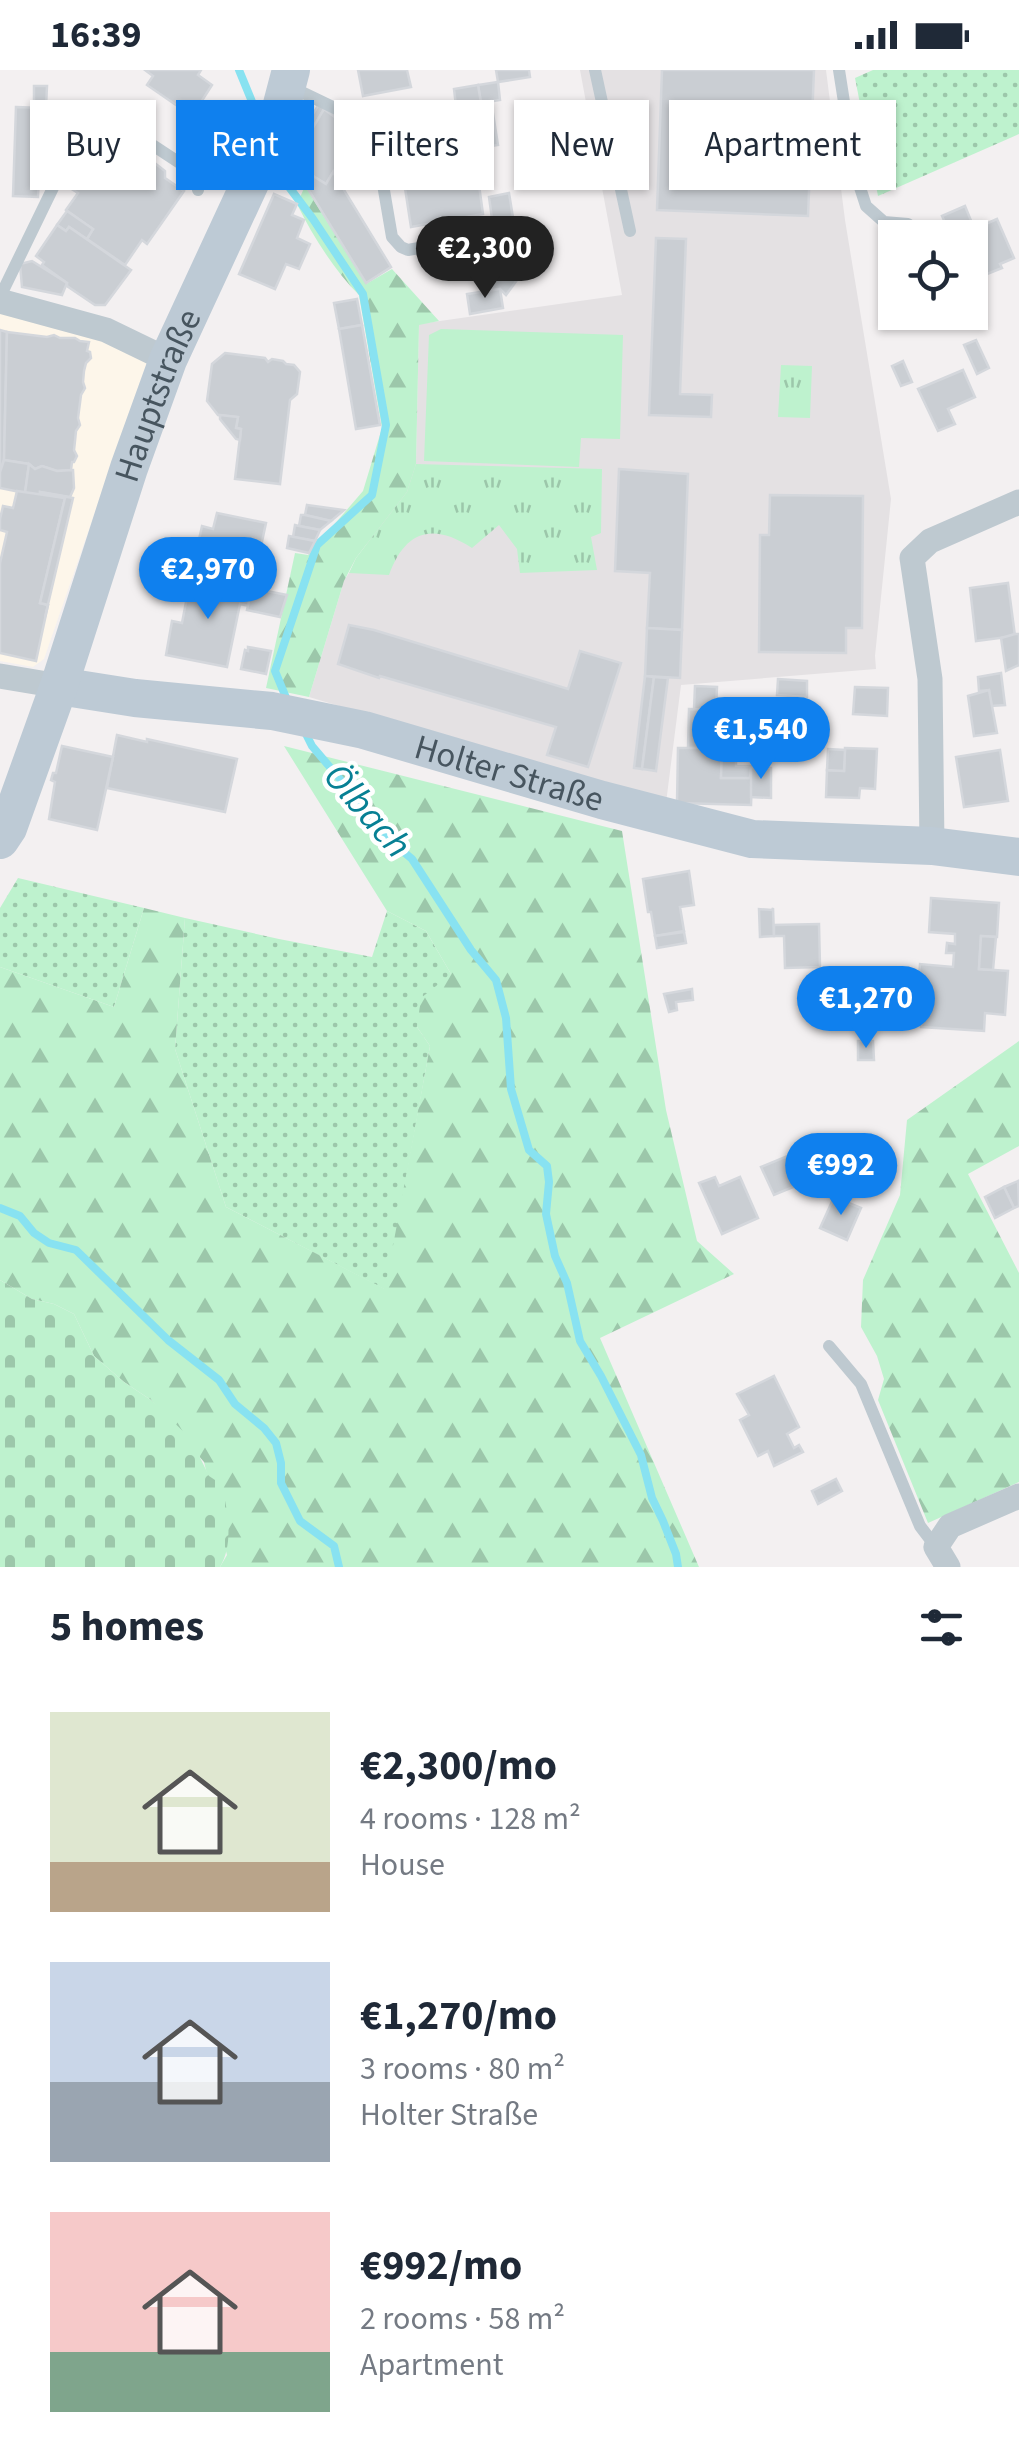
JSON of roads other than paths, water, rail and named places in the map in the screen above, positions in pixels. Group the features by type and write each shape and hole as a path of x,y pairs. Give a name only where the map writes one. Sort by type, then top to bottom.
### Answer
{"street":[{"name":"Hauptstraße","path":"0,840 8,828 58,686 168,360 269,143 289,78"},
{"path":"0,299 106,330 168,360"},
{"path":"932,846 930,679 912,558 930,540 1019,502"},
{"path":"0,676 58,686"},
{"name":"Holter Straße","path":"58,686 290,715 364,730 602,800 752,839 932,846 1019,856"},
{"path":"942,1557 950,1526 1019,1496"}],"lane":[{"path":"595,70 630,231"},
{"path":"839,70 855,172 866,206 882,220"},
{"path":"289,78 368,124 374,132 392,237 400,246 408,250 462,240"},
{"path":"0,299 84,124 122,126 176,162"},
{"path":"829,1346 861,1384 920,1526 942,1557"}],"waterway":[{"name":"Ölbach","path":"239,70 251,100"},
{"name":"Ölbach","path":"287,700 275,671 317,545 372,495 386,425 363,294 291,190"},
{"name":"Ölbach","path":"304,730 312,746 380,832 412,859 471,950 496,980 506,1018 511,1089 529,1150 547,1166 546,1214 580,1341 641,1455 652,1498 678,1567"},
{"path":"0,1208 20,1216 49,1243 76,1250 168,1340 219,1380 235,1404 276,1443 281,1483 300,1521 334,1546 339,1567"}]}
